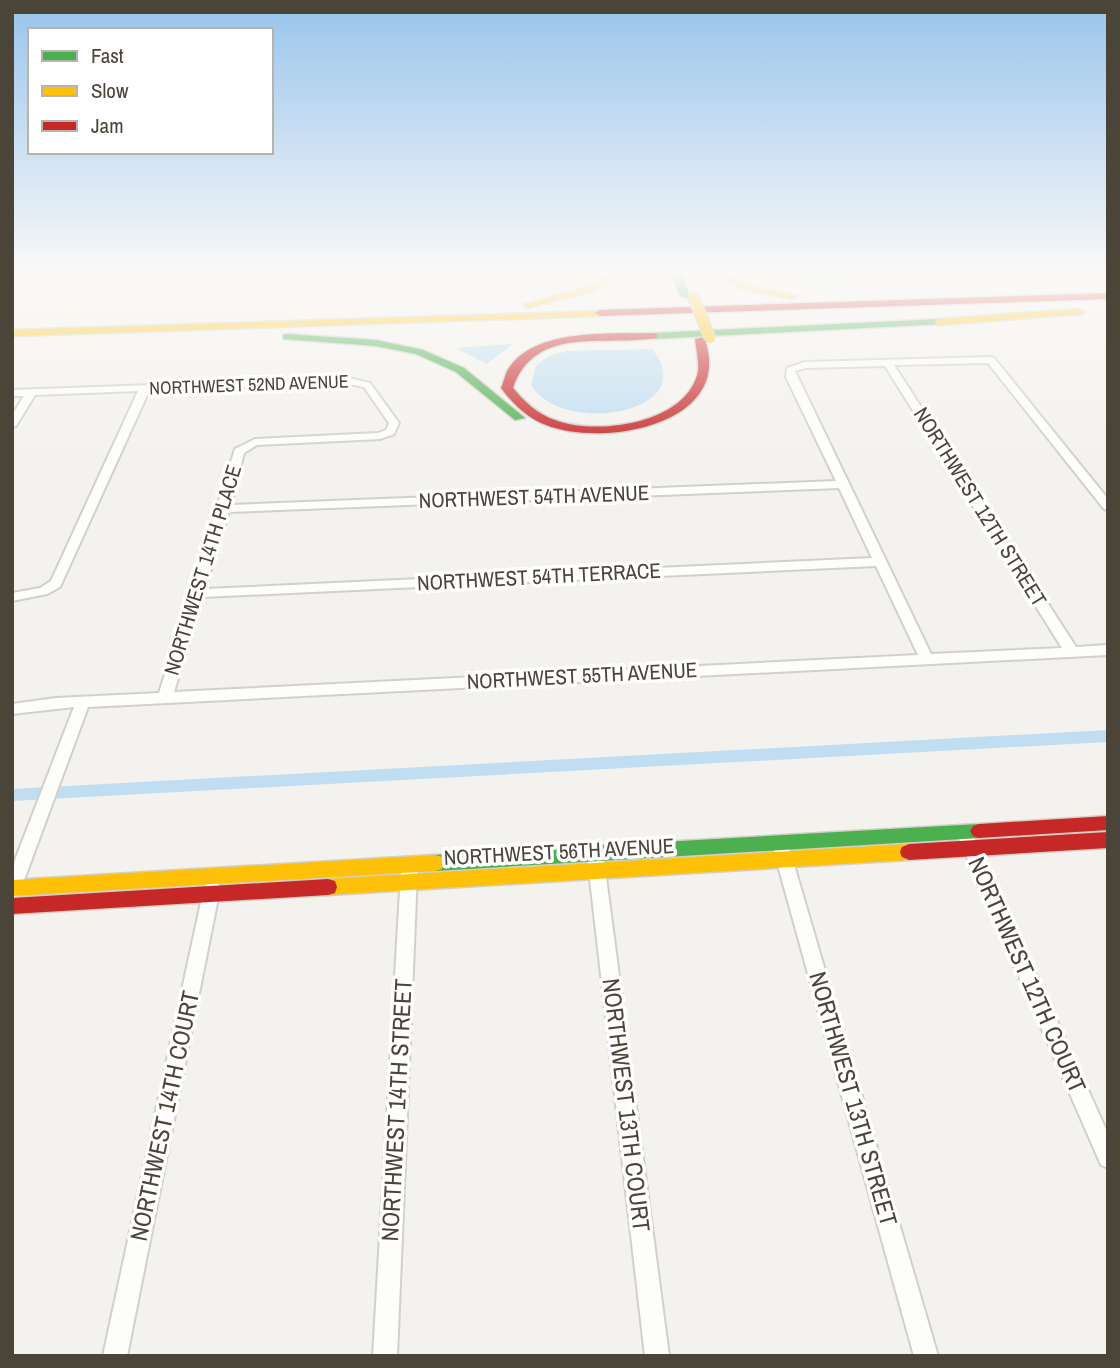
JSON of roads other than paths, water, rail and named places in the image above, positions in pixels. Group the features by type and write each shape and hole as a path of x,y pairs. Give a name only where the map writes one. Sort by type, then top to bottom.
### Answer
{"main road":[{"path":"12,345 346,335"},
{"path":"673,335 577,339 546,345 526,355 509,371 507,388 519,405 550,422 597,430 645,425 674,412 694,393 705,371 705,339"},
{"path":"279,337 375,343 423,354 469,376 516,416 544,428 596,436 649,429 668,423 693,407 704,396 715,372 703,335"},
{"name":"NORTHWEST 56TH AVENUE","path":"968,840 1108,823"},
{"name":"NORTHWEST 56TH AVENUE","path":"13,889 213,885 968,840 1108,840"},
{"name":"NORTHWEST 56TH AVENUE","path":"12,906 213,885"}],"street":[{"path":"927,659 790,370 805,365 991,360 1108,507"},
{"name":"NORTHWEST 12TH STREET","path":"887,362 1072,652"},
{"name":"NORTHWEST 52ND AVENUE","path":"12,393 359,382 367,385 394,423 390,432 380,436 245,445"},
{"path":"12,597 43,591 56,584 145,388"},
{"path":"12,424 31,393"},
{"name":"NORTHWEST 14TH PLACE","path":"165,697 199,593 239,451 245,445"},
{"name":"NORTHWEST 54TH AVENUE","path":"224,509 844,484"},
{"name":"NORTHWEST 54TH TERRACE","path":"199,593 879,562"},
{"name":"NORTHWEST 55TH AVENUE","path":"12,709 56,703 165,697 1108,650"},
{"name":"NORTHWEST 55TH AVENUE","path":"12,700 56,703"},
{"path":"13,889 83,702"},
{"name":"NORTHWEST 12TH COURT","path":"968,840 1108,1157"},
{"name":"NORTHWEST 13TH STREET","path":"782,851 926,1356"},
{"name":"NORTHWEST 13TH COURT","path":"596,862 657,1356"},
{"name":"NORTHWEST 14TH STREET","path":"385,1356 409,873"},
{"name":"NORTHWEST 14TH COURT","path":"115,1356 213,885"}],"water":[{"path":"513,344 487,364 456,348"},
{"path":"652,349 663,371 660,389 645,402 623,410 597,414 571,411 548,401 531,385 536,366 549,356 567,351"}],"waterway":[{"path":"12,795 1108,736"}]}
